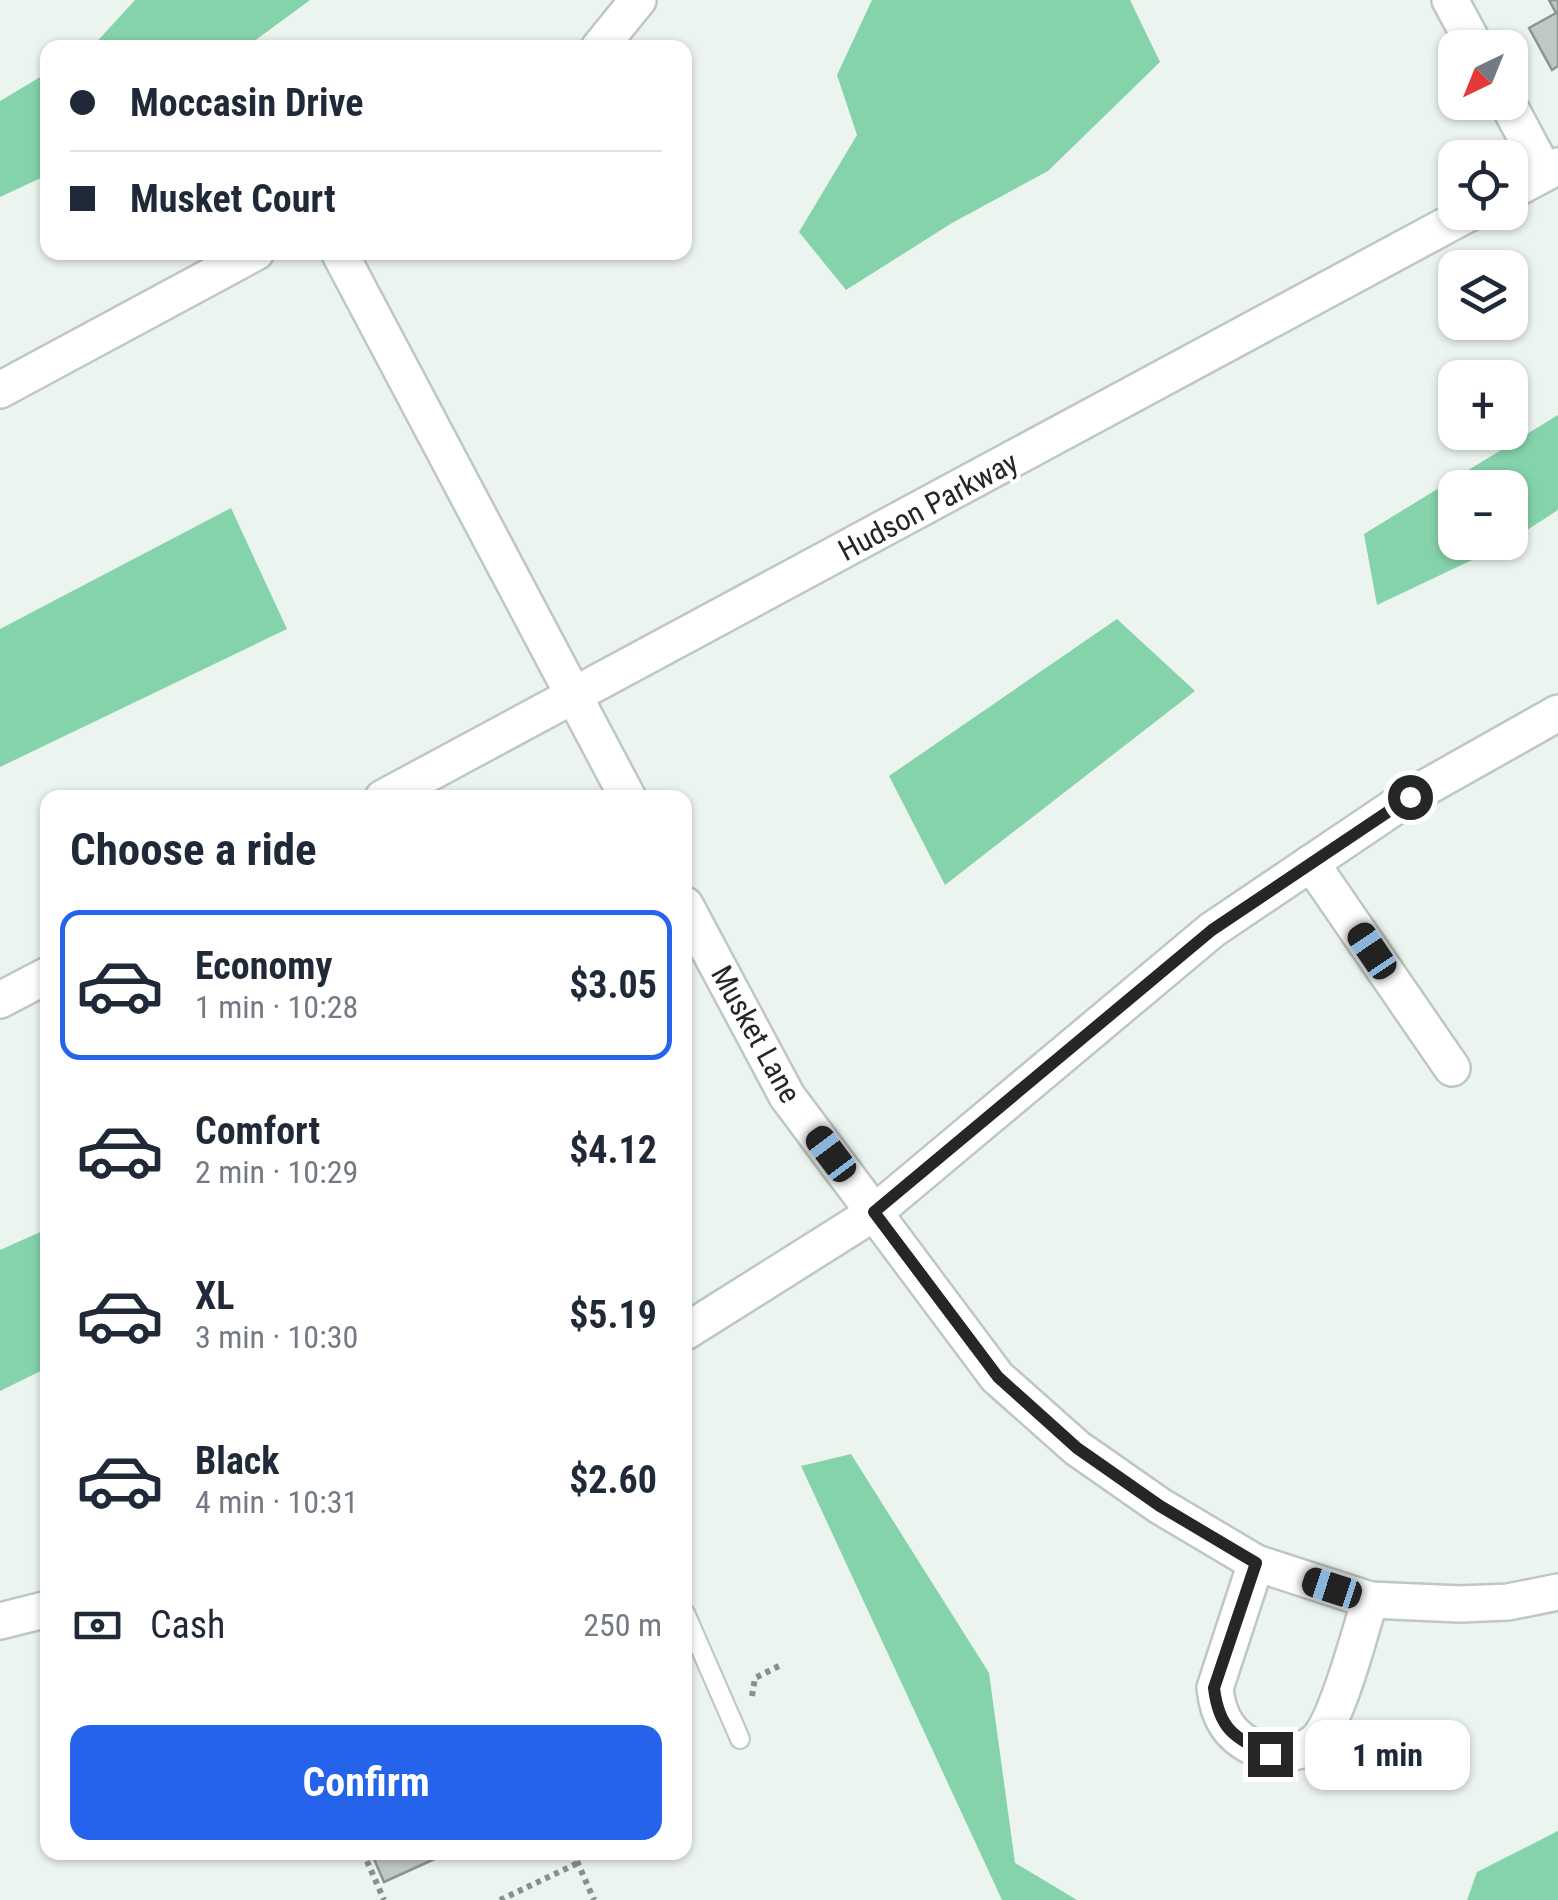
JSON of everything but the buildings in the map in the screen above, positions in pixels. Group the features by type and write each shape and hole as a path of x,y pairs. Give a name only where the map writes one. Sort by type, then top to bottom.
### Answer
{"street":[{"path":"606,40 638,0"},
{"path":"1450,0 1466,30"},
{"path":"1518,120 1552,169 1528,182"},
{"name":"Hudson Parkway","path":"398,790 1438,230"},
{"path":"0,390 241,260"},
{"path":"344,260 624,790"},
{"path":"692,1328 874,1212 1212,930 1410,797 1558,714"},
{"path":"1311,863 1452,1068"},
{"name":"Musket Lane","path":"692,918 787,1096 998,1377 1077,1448 1160,1506 1256,1563 1370,1600 1508,1602 1558,1592"},
{"path":"0,1000 40,979"},
{"path":"1256,1563 1214,1688 1216,1705 1228,1730 1238,1740 1270,1754 1290,1753 1314,1743 1330,1723 1370,1600"},
{"path":"0,1621 40,1611"}],"lane":[{"path":"692,1630 740,1739"}],"path":[{"path":"752,1697 754,1678 778,1666"},
{"path":"366,1860 384,1900"},
{"path":"577,1860 594,1900"},
{"path":"500,1900 578,1863"}],"green space":[{"path":"135,0 310,0 256,40 98,40"},
{"path":"872,0 1130,0 1160,62 1048,171 952,223 846,290 799,232 857,135 837,75"},
{"path":"40,77 40,178 0,197 0,101"},
{"path":"1558,415 1558,510 1528,529 1528,470 1468,470 1501,450 1528,450 1528,433"},
{"path":"1438,489 1438,560 1472,560 1377,605 1364,534"},
{"path":"231,508 287,629 0,767 0,629"},
{"path":"1117,619 1195,691 945,885 889,776"},
{"path":"40,1232 40,1371 0,1391 0,1250"},
{"path":"851,1454 989,1673 1015,1863 1077,1900 1002,1900 801,1466"},
{"path":"1558,1831 1558,1900 1467,1900 1477,1872"}],"route":[{"path":"1270,1754 1238,1740 1228,1730 1216,1705 1214,1688 1256,1563 1160,1506 1077,1448 998,1377 874,1212 1212,930 1410,797"}]}
